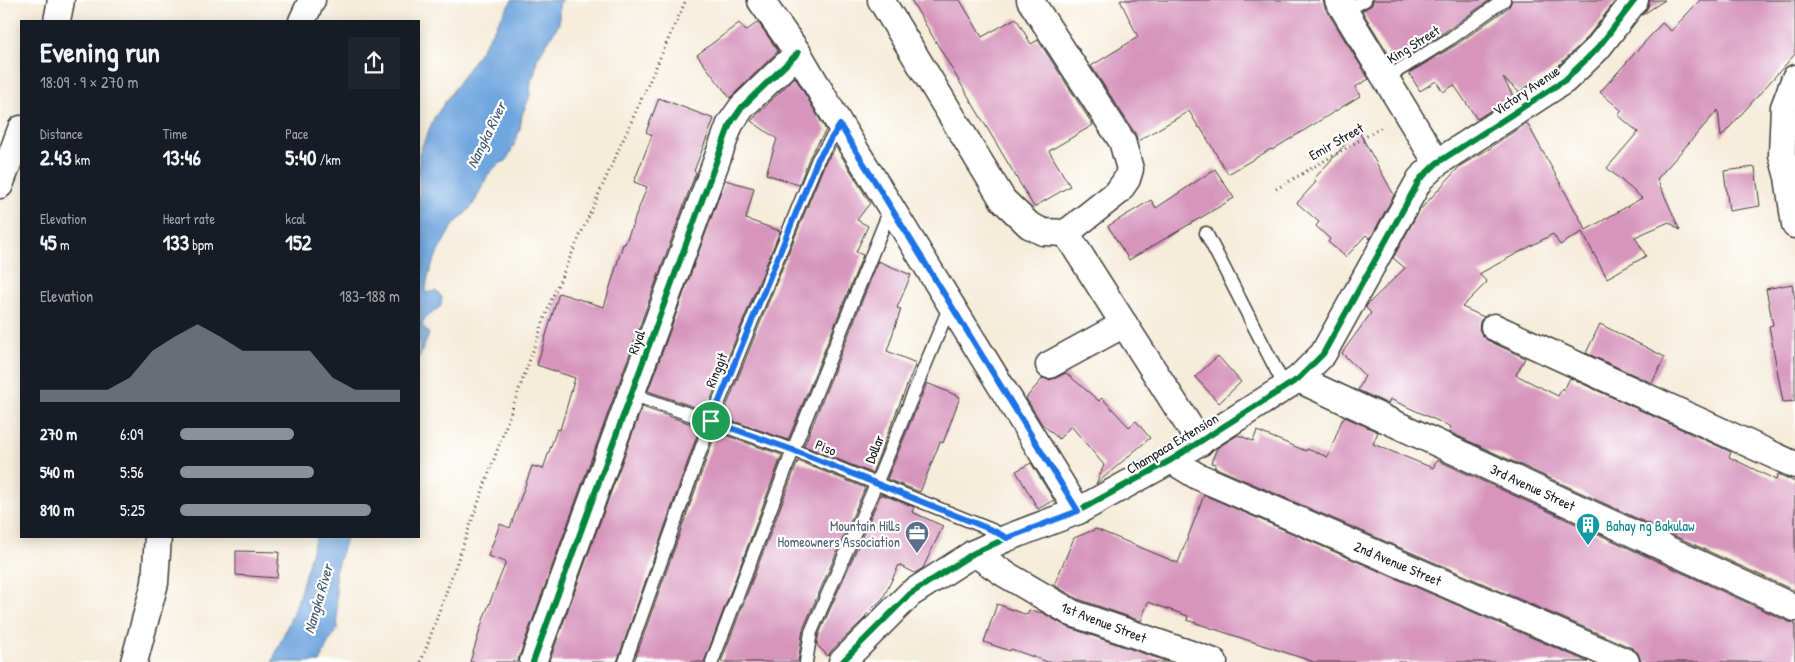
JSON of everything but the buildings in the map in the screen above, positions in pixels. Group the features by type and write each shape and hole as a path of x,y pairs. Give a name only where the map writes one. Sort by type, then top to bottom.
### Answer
{"street":[{"path":"57,20 61,0"},
{"path":"302,20 312,0"},
{"path":"881,0 1003,200 1029,225 1043,232 1066,233 1118,192 1127,179 1130,169 1122,141 1030,0"},
{"name":"Victory Avenue","path":"1437,162 1565,80 1597,49 1635,0"},
{"path":"761,1 798,53 840,125 1078,511"},
{"path":"1349,4 1386,78 1437,162"},
{"name":"Riyal","path":"533,662 730,124 742,107 798,53"},
{"path":"1793,89 1784,108 1782,155 1788,177 1795,225"},
{"path":"0,185 20,131"},
{"name":"Champaca Extension","path":"842,662 910,594 974,553 1007,538 1078,511 1171,460 1291,383 1323,354 1420,179 1437,162"},
{"path":"1066,233 1200,442"},
{"path":"1049,365 1124,324"},
{"path":"1494,327 1795,465"},
{"name":"3rd Avenue Street","path":"1291,383 1795,608"},
{"name":"2nd Avenue Street","path":"1171,460 1197,476 1626,662"},
{"path":"134,662 155,582 158,538"},
{"name":"1st Avenue Street","path":"974,553 1005,574 1072,613 1214,662"}],"lane":[{"name":"King Street","path":"1386,78 1451,38 1504,0"},
{"name":"Ringgit","path":"625,662 711,421 818,159 840,125"},
{"path":"712,662 793,450 892,207"},
{"path":"1206,232 1291,383"},
{"name":"Dollar","path":"806,662 811,632 876,484 950,303"},
{"name":"Piso","path":"631,394 793,450 992,530 1007,538"}],"path":[{"path":"421,662 552,298 686,0"}],"water":[{"name":"Nangka River","path":"512,0 563,0 559,4 559,24 537,59 531,81 530,96 522,115 520,129 513,147 506,161 499,164 489,174 476,200 451,229 434,260 426,285 426,293 436,291 442,297 441,306 425,318 422,325 429,334 420,356 420,151 434,118 477,56"},
{"name":"Nangka River","path":"315,538 346,538 335,572 338,628 328,643 320,662 272,662 297,603"}],"cycle path":[{"path":"842,662 910,594 974,553 1007,538 1078,511 1171,460 1298,379 1323,354 1420,179 1437,163 1565,80 1597,49 1635,0"},
{"path":"533,662 730,124 742,107 798,53"}],"place":[{"name":"Bahay ng Bakulaw","path":"1588,546"},
{"name":"Mountain Hills Homeowners Association","path":"917,554"}],"route":[{"path":"840,125 1078,511 1007,538 992,530 793,450 711,421 818,159 840,125"}]}
